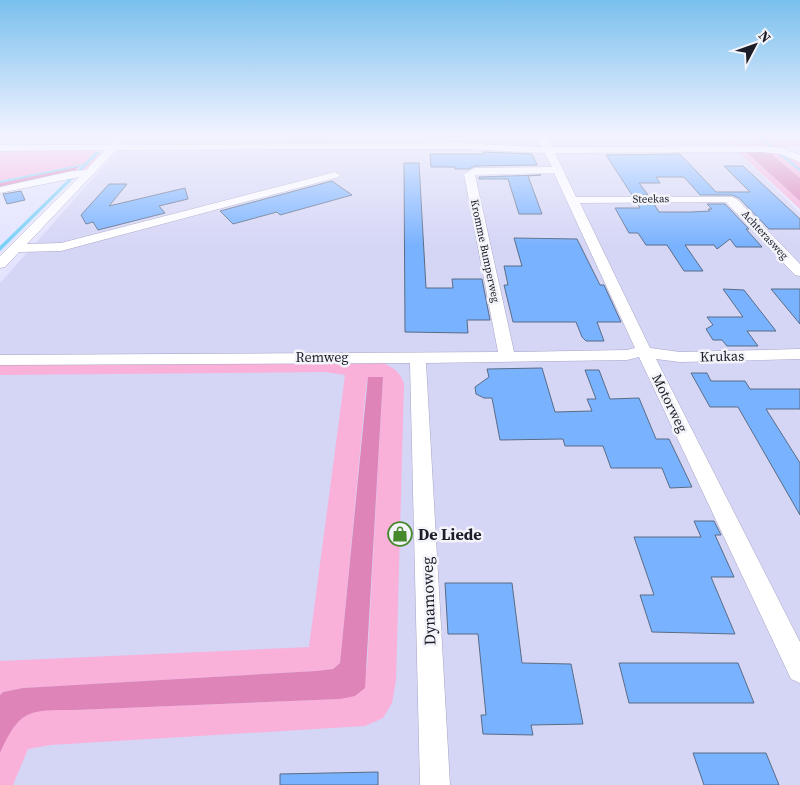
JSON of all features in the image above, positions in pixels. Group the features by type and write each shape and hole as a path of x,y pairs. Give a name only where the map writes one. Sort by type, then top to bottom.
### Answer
{"street":[{"name":"Kromme Bumperweg","path":"472,173 469,174 506,357"},
{"name":"Motorweg","path":"559,173 644,351 800,670"},
{"path":"0,190 81,174"},
{"path":"0,264 81,174"},
{"path":"16,248 61,247 334,174"},
{"name":"Steekas","path":"574,200 728,199"},
{"name":"Achterasweg","path":"728,199 734,202 800,272"},
{"name":"Remweg","path":"0,360 506,357 627,355 644,351"},
{"name":"Krukas","path":"644,351 663,356 680,357 800,354"},
{"name":"Dynamoweg","path":"402,357 435,785"}],"shaded area":[{"path":"0,173 41,173 0,181"},
{"path":"49,173 68,173 0,188 0,183"},
{"name":"De Liede","path":"98,173 760,173 800,213 800,785 0,785 0,283"},
{"path":"760,173 769,173 800,201 800,209"},
{"path":"769,173 794,173 800,178 800,201"},
{"path":"794,173 800,173 800,178"},
{"path":"380,362 395,370 404,384 396,680 392,703 383,718 365,726 51,745 28,749 13,785 0,785 0,753 8,734 20,719 36,710 340,699 367,668 383,377 368,377 366,388 340,663 333,669 23,688 3,692 0,695 0,661 309,647 345,375 325,372 0,375 0,364"},
{"path":"368,377 383,377 365,688 355,696 340,699 47,710 28,715 21,720 7,738 0,753 0,695 3,692 23,688 316,671 333,669 340,663"}],"water":[{"path":"41,173 50,173 0,183 0,181"},
{"path":"75,173 79,173 0,251 0,246"}],"building":[{"path":"404,173 420,173 426,288 453,288 452,279 482,279 490,320 467,320 468,333 405,332"},
{"path":"617,173 698,173 716,192 750,192 731,173 750,173 800,219 800,229 769,229 739,198 732,195 700,195 684,177 656,177 660,183 639,183 648,195 632,195"},
{"path":"541,175 528,176 542,214 519,214 508,179 479,179 479,177"},
{"path":"332,181 352,195 280,215 277,212 233,224 220,211"},
{"path":"109,184 127,184 109,206 185,188 188,199 159,206 165,213 98,230 93,222 86,224 81,215"},
{"path":"21,191 25,200 7,204 3,194"},
{"path":"638,204 654,204 659,212 691,212 710,211 708,209 712,209 707,204 725,204 749,229 746,229 762,247 736,247 730,239 717,249 714,245 685,245 703,271 684,271 667,245 646,245 638,233 629,233 615,208 640,208"},
{"path":"514,238 577,239 600,285 604,285 621,322 597,322 604,341 586,341 582,337 576,322 513,322 504,285 508,285 504,266 522,266"},
{"path":"723,289 744,290 776,331 747,331 758,346 727,346 722,340 713,340 706,329 713,325 707,317 743,317"},
{"path":"771,289 800,289 800,324"},
{"path":"542,368 555,412 592,411 587,399 596,399 585,370 599,370 610,399 639,398 656,439 669,439 692,487 670,488 662,468 611,468 603,446 565,446 563,439 500,440 492,398 484,398 476,394 475,387 489,377 487,369"},
{"path":"691,373 707,373 711,381 745,381 750,389 800,389 800,409 766,409 800,463 800,515 738,407 710,407"},
{"path":"694,521 714,521 721,535 715,535 734,577 711,577 735,634 652,632 640,595 654,595 634,537 701,537"},
{"path":"445,583 512,583 522,663 571,664 583,724 531,725 533,735 483,734 481,715 486,715 478,634 448,634"},
{"path":"619,663 738,663 754,703 629,703"},
{"path":"693,753 766,753 779,785 704,785"},
{"path":"378,772 378,785 280,785 280,774"}],"place":[{"name":"De Liede","path":"400,534"}]}
